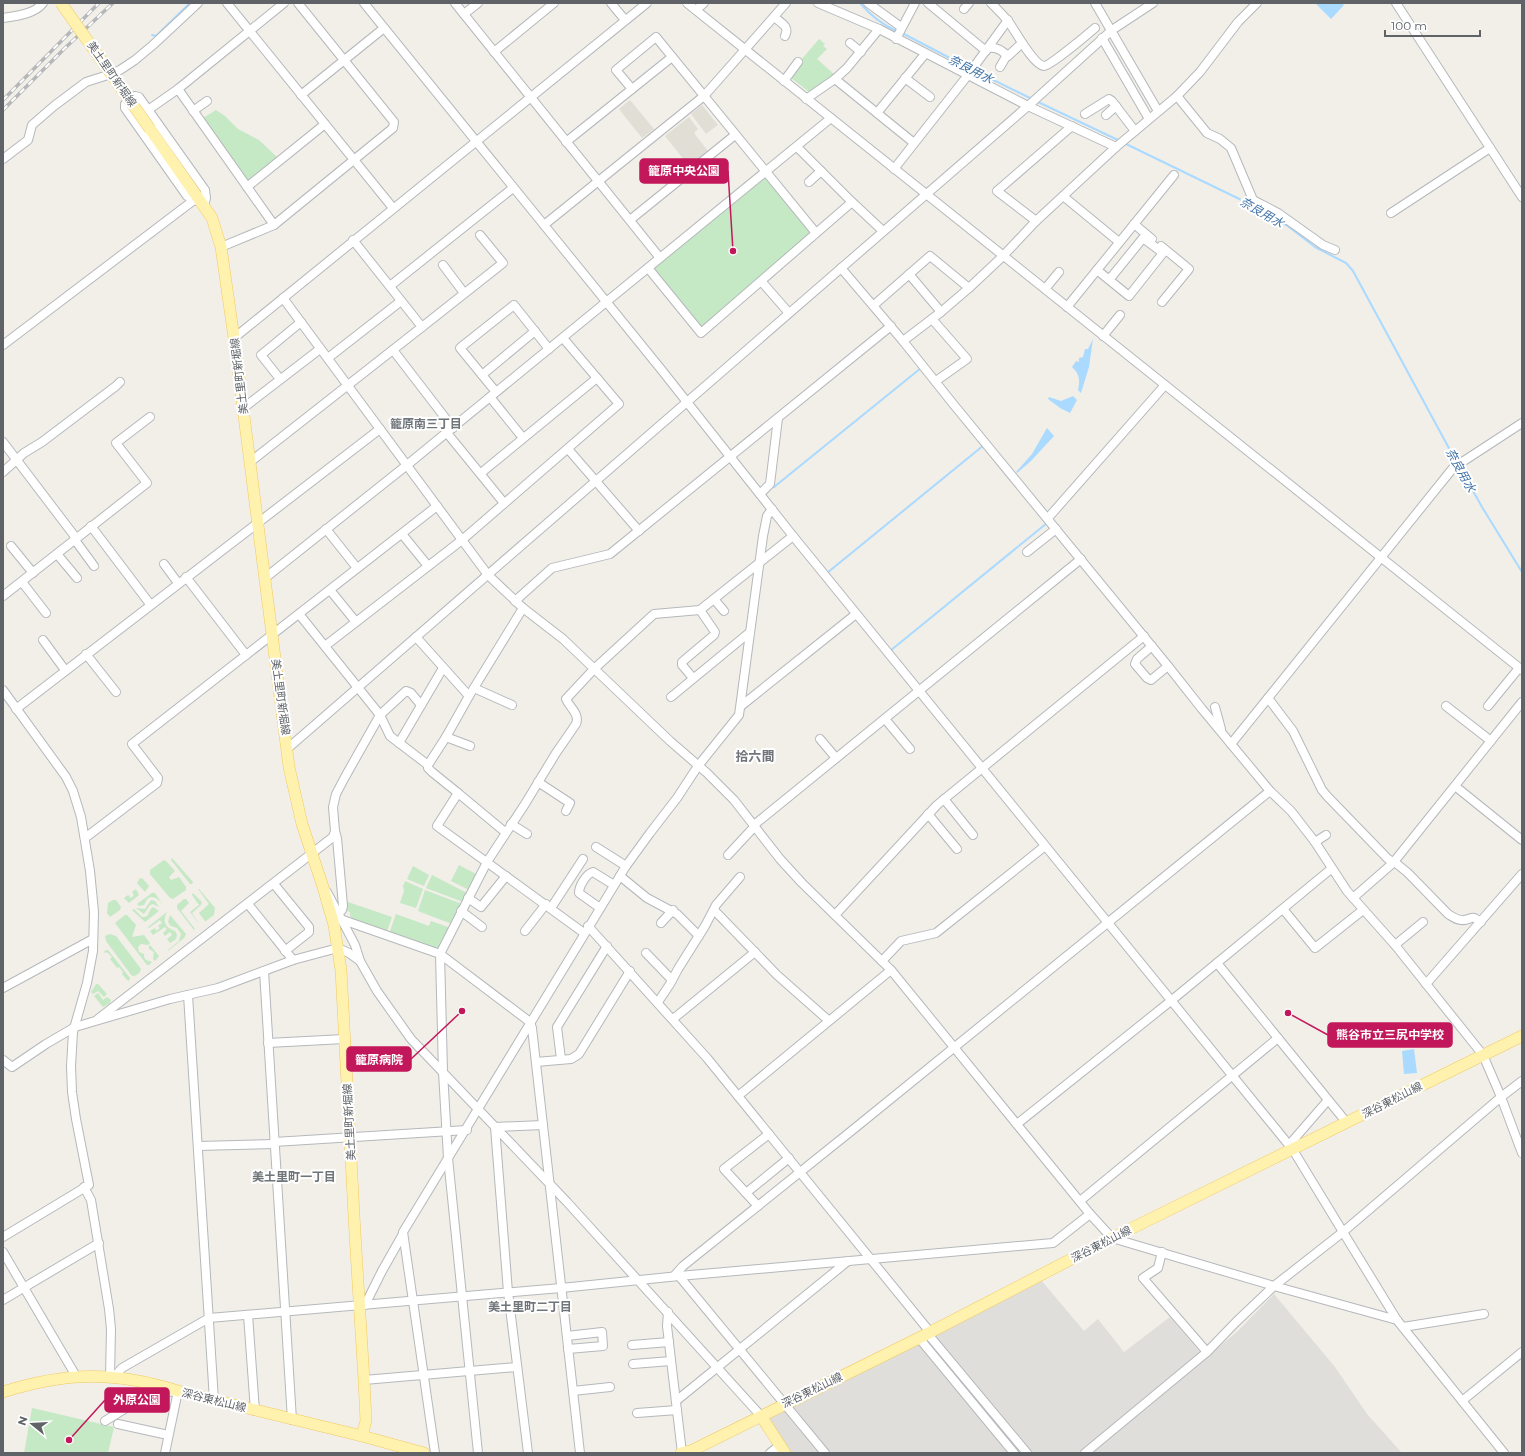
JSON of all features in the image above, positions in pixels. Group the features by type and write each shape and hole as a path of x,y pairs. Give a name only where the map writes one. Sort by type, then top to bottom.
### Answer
{"main road":[{"name":"美土里町新堀線","path":"61,3 212,218 221,247 272,636 295,797 334,925 338,948 362,1305 366,1421 362,1436"},
{"name":"深谷東松山線","path":"681,1453 691,1450 786,1404 1291,1147 1347,1123 1522,1036"},
{"name":"深谷東松山線","path":"3,1392 44,1381 76,1376 112,1377 150,1383 424,1453"},
{"path":"761,1416 782,1449"}],"street":[{"path":"3,18 24,14 40,7 43,3"},
{"path":"3,159 28,140 32,125 54,106 86,82 120,70 153,45 198,3"},
{"path":"227,3 393,208"},
{"path":"270,3 275,10"},
{"path":"148,110 178,89 284,3"},
{"path":"221,247 274,225 393,128 394,122 298,3"},
{"path":"364,3 731,456 856,614 1291,1147 1397,1320 1504,1453"},
{"path":"454,3 660,258"},
{"path":"464,14 478,3"},
{"path":"494,52 554,3"},
{"path":"611,3 625,20"},
{"path":"234,338 646,3"},
{"path":"687,3 745,51 894,168 1521,669 1488,706"},
{"path":"696,10 704,3"},
{"path":"544,226 704,96 786,3"},
{"path":"818,3 879,29 1028,106 1116,147"},
{"path":"868,3 901,27"},
{"path":"896,39 915,3"},
{"path":"928,3 987,49"},
{"path":"991,3 1008,20 1022,43 1038,64 1043,66 1048,65 1069,48 1081,42 1096,28"},
{"path":"1095,3 1158,111"},
{"path":"288,749 1028,106 1102,38 1153,3"},
{"path":"903,341 969,288 1003,256 1036,221 1116,147 1177,96 1200,72 1238,22 1257,3"},
{"path":"1396,3 1522,198"},
{"path":"774,17 786,27 787,30 784,36"},
{"path":"894,168 968,75 1008,20"},
{"path":"301,95 384,28"},
{"path":"806,99 835,79 847,68 879,29"},
{"path":"632,89 616,70 656,37 816,233"},
{"path":"1102,38 1149,119"},
{"path":"850,43 861,52"},
{"path":"1000,67 1007,55 1008,56 1022,43"},
{"path":"987,49 995,47 1007,55"},
{"path":"877,113 925,54"},
{"path":"566,142 672,57"},
{"path":"784,81 798,62"},
{"path":"111,74 129,101"},
{"path":"905,78 930,97"},
{"path":"835,79 914,143"},
{"path":"178,89 274,225"},
{"path":"3,345 200,203 206,198 205,190 148,110 136,96 125,104 125,108 187,196 200,203"},
{"path":"1177,96 1207,133 1220,139 1231,148 1253,200 1278,213 1323,245 1335,250"},
{"path":"1085,114 1109,99 1135,131"},
{"path":"193,111 207,101"},
{"path":"1106,114 1116,106"},
{"path":"265,578 407,465 831,118"},
{"path":"246,187 325,124"},
{"path":"1036,221 997,191 1072,126"},
{"path":"630,220 736,135"},
{"path":"797,146 883,232"},
{"path":"1391,213 1490,148"},
{"path":"810,182 822,171"},
{"path":"1067,307 1174,175"},
{"path":"390,286 513,188"},
{"path":"1063,196 1120,242"},
{"path":"648,268 701,333 852,202"},
{"path":"1134,224 1189,269 1162,302"},
{"path":"250,462 503,263 480,234"},
{"path":"1097,270 1109,280 1129,296 1163,253 1143,238 1109,280"},
{"path":"353,240 422,327"},
{"path":"874,304 930,256 969,288"},
{"path":"443,265 464,293"},
{"path":"841,268 874,304 1202,709 1270,791 1290,811 1315,842 1331,869 1353,898 1395,945 1483,1055 1522,1153"},
{"path":"1045,289 1059,272"},
{"path":"909,274 941,312"},
{"path":"761,281 789,313"},
{"path":"283,298 488,574 523,608 563,639 670,742 734,800 780,859 802,883 891,970 1090,1214 1112,1238 1274,1286 1397,1320"},
{"path":"328,358 401,300"},
{"path":"523,438 493,395 482,375 460,348 514,305 549,349"},
{"path":"1103,336 1120,315"},
{"path":"932,319 967,359 936,382"},
{"path":"280,379 262,355 301,322"},
{"path":"515,601 552,568 610,554 891,326"},
{"path":"482,375 535,331"},
{"path":"325,646 462,540 619,404 563,338"},
{"path":"242,409 320,348"},
{"path":"393,350 481,474 504,503"},
{"path":"481,474 597,378"},
{"path":"3,472 24,453 42,442 120,382"},
{"path":"1048,518 1165,385"},
{"path":"3,596 147,483 116,443 150,417"},
{"path":"760,494 770,484 778,418"},
{"path":"1232,744 1453,468 1522,423"},
{"path":"16,709 150,604 380,429"},
{"path":"3,442 94,566"},
{"path":"568,449 639,531"},
{"path":"85,838 157,783 158,778 132,744 437,506"},
{"path":"362,1305 403,1232 448,1158 467,1130 586,929 626,866 677,798 698,766 739,715 766,516 772,509"},
{"path":"91,526 150,604"},
{"path":"326,528 357,568"},
{"path":"1027,552 1056,529"},
{"path":"402,534 428,566"},
{"path":"478,1453 448,1158 443,1072 440,954 486,862 576,724 578,719 566,699 594,669 654,614 700,610 793,536"},
{"path":"11,546 33,573"},
{"path":"58,554 77,578"},
{"path":"728,855 754,825 1081,560"},
{"path":"164,564 178,583"},
{"path":"186,577 246,655"},
{"path":"22,582 46,613"},
{"path":"330,590 356,622"},
{"path":"714,599 724,611"},
{"path":"428,765 523,608"},
{"path":"693,678 682,665 682,662 716,632 700,610"},
{"path":"299,614 380,715 393,740 428,765 428,768 432,772 505,832"},
{"path":"741,706 856,614"},
{"path":"672,697 750,632"},
{"path":"835,915 928,814 944,799 1144,636"},
{"path":"416,637 469,696"},
{"path":"43,640 65,670"},
{"path":"1152,646 1137,658 1135,664 1147,678 1151,680 1168,666"},
{"path":"86,654 116,692"},
{"path":"399,743 443,668"},
{"path":"474,688 512,705"},
{"path":"3,690 66,777 78,804 85,838 94,912 93,952 87,983 72,1040 71,1064 76,1119 89,1185 3,1237"},
{"path":"341,917 343,906 333,807 336,794 380,715 406,692 411,693 421,705"},
{"path":"1268,698 1293,731 1322,790 1382,853 1393,863 1397,864 1408,873 1448,914 1456,919 1463,920 1474,917 1481,922"},
{"path":"1353,898 1393,863 1522,702"},
{"path":"1446,706 1491,740"},
{"path":"1215,707 1223,733"},
{"path":"885,718 910,749"},
{"path":"446,737 470,746"},
{"path":"820,739 836,758"},
{"path":"538,782 570,803 566,811"},
{"path":"1455,786 1522,840"},
{"path":"677,1276 683,1266 1270,791"},
{"path":"458,793 437,826 548,906 586,929 607,946 673,1019 801,1172 870,1259 1014,1453"},
{"path":"944,799 973,835"},
{"path":"928,814 957,849"},
{"path":"511,824 527,834"},
{"path":"3,1060 12,1067 75,1027 96,1022 108,1015 333,837 335,830"},
{"path":"1315,842 1326,835"},
{"path":"882,961 901,942 936,933 941,930 1045,846"},
{"path":"596,847 626,866"},
{"path":"525,931 548,906 583,859"},
{"path":"1017,1124 1172,1000 1331,869"},
{"path":"600,908 579,893 579,889 589,873 593,872 614,885"},
{"path":"1426,984 1522,874"},
{"path":"468,898 481,907 506,876"},
{"path":"620,876 647,898 673,910 698,936"},
{"path":"658,1002 714,910 740,877"},
{"path":"274,884 309,927 309,932 285,951"},
{"path":"323,887 331,897 355,944 360,961 377,991 411,1039 639,1280 761,1416"},
{"path":"248,904 293,960"},
{"path":"1284,909 1315,948 1363,910"},
{"path":"661,924 673,910"},
{"path":"714,910 777,975 828,1020"},
{"path":"461,911 482,927"},
{"path":"341,917 440,954 530,1022 536,1062 580,1453"},
{"path":"1395,945 1423,922"},
{"path":"3,988 94,939"},
{"path":"561,1059 557,1027 607,946"},
{"path":"108,1015 223,986 293,960 338,948 349,953 360,961"},
{"path":"673,1019 755,952"},
{"path":"646,953 672,980"},
{"path":"1217,963 1347,1123"},
{"path":"738,1096 828,1020 891,970"},
{"path":"264,971 292,1420"},
{"path":"536,1062 571,1059 579,1054 630,971"},
{"path":"188,995 214,1400"},
{"path":"1080,1201 1234,1076 1278,1038"},
{"path":"268,1043 344,1040"},
{"path":"1085,1453 1207,1352 1274,1286 1343,1232 1501,1097 1522,1081"},
{"path":"1291,1147 1328,1100"},
{"path":"495,1127 543,1125"},
{"path":"495,1127 508,1292 528,1453"},
{"path":"198,1146 274,1143 467,1130"},
{"path":"758,1206 724,1169 770,1134"},
{"path":"746,1193 789,1158"},
{"path":"84,1187 91,1200 106,1286 111,1329 112,1377"},
{"path":"112,1377 122,1368 209,1318 561,1288 677,1276 1053,1243 1090,1214"},
{"path":"403,1234 435,1453"},
{"path":"3,1300 98,1243"},
{"path":"3,1252 76,1376"},
{"path":"1162,1252 1158,1268 1142,1278 1207,1352"},
{"path":"676,1401 848,1261"},
{"path":"677,1276 786,1404 825,1453"},
{"path":"668,1312 667,1326 681,1453"},
{"path":"1403,1327 1484,1314"},
{"path":"248,1315 255,1410"},
{"path":"567,1336 602,1332 603,1346 568,1349"},
{"path":"925,1334 1027,1453"},
{"path":"632,1345 669,1342"},
{"path":"1462,1401 1522,1352"},
{"path":"633,1364 671,1361"},
{"path":"364,1380 518,1367"},
{"path":"573,1391 610,1387"},
{"path":"105,1421 150,1395 178,1391 165,1453"},
{"path":"637,1413 677,1410"},
{"path":"118,1424 168,1434"},
{"path":"770,1453 782,1449"}],"shaded area":[{"path":"630,100 654,129 642,138 619,109"},
{"path":"702,105 718,125 706,134 691,114"},
{"path":"689,117 698,129 694,133 708,151 689,166 665,136"},
{"path":"1041,1280 1084,1331 1098,1319 1124,1352 1170,1317 1205,1358 1238,1331 1274,1294 1335,1367 1367,1414 1402,1453 791,1453 768,1418"}],"green space":[{"path":"819,39 825,44 823,46 827,49 817,59 835,75 809,92 790,77 802,59"},
{"path":"216,110 225,116 238,129 259,140 278,158 250,181 246,180 203,118"},
{"path":"764,179 768,179 810,231 810,235 703,327 699,327 654,271 655,267"},
{"path":"172,858 193,882 192,884 190,884 171,860"},
{"path":"164,860 175,871 169,877 171,880 179,877 186,887 186,890 173,899 170,898 150,874 150,870"},
{"path":"459,865 476,874 469,890 451,881"},
{"path":"413,866 429,875 424,886 407,879"},
{"path":"432,875 467,893 463,902 426,888"},
{"path":"140,878 143,879 149,886 145,892 137,883"},
{"path":"405,881 423,889 416,908 400,903 404,891 403,886"},
{"path":"136,889 139,895 129,903 124,898 128,895 131,898 134,895 132,892"},
{"path":"198,889 215,908 214,915 206,921 199,913 209,904"},
{"path":"425,890 462,904 452,924 418,911"},
{"path":"152,893 155,893 163,905 154,897 147,899 144,905 139,906 137,904"},
{"path":"193,893 202,902 201,905 192,913 200,925 190,912 199,905 192,895"},
{"path":"186,899 189,903 181,911 195,929 194,930 177,908 177,905"},
{"path":"116,900 121,907 120,910 110,917 107,913 108,903"},
{"path":"151,900 155,901 159,907 153,904 150,905 144,914 136,908 145,909"},
{"path":"345,901 392,917 386,934 351,921 350,912 345,910"},
{"path":"153,907 159,911 145,922 132,910 134,909 142,917 145,917"},
{"path":"167,912 165,915 165,924 175,931 177,935 176,939 170,943 167,939 172,935 170,932 165,936 163,933 167,929 165,927 153,935 150,931 155,928 156,931 160,928 158,926 162,923 160,920 149,928 148,927"},
{"path":"396,914 429,926 431,921 448,927 449,929 439,950 389,934"},
{"path":"127,915 136,925 132,937 144,935 150,943 148,945 141,944 138,947 139,952 144,954 146,960 152,962 149,965 147,965 115,923"},
{"path":"170,915 186,934 184,938 168,951 179,941 181,934 177,928 171,926 168,922"},
{"path":"110,934 116,936 141,969 137,975 132,976 106,941 105,936"},
{"path":"150,945 159,956 155,961 153,959 154,952 149,949"},
{"path":"108,950 130,978 129,981 122,974 123,972 119,967 117,968 110,959 112,957 107,952 104,952"},
{"path":"96,984 98,984 107,994 104,997 98,991 93,994 91,992"},
{"path":"98,993 103,1000 107,997 111,1000 110,1003 103,1007 94,996"},
{"path":"32,1408 114,1427 108,1453 24,1453"}],"water":[{"path":"1315,3 1342,3 1344,5 1331,19"},
{"path":"1093,339 1089,367 1081,393 1078,390 1078,375 1072,367 1076,361 1079,362 1079,358 1083,357 1085,349 1088,349"},
{"path":"1073,396 1077,400 1070,413 1048,399 1049,397 1061,401"},
{"path":"1047,428 1054,436 1031,461 1017,473 1016,472 1032,454"},
{"path":"1414,1049 1417,1073 1404,1074 1402,1051"}],"waterway":[{"path":"152,35 156,36 190,3"},
{"name":"奈良用水","path":"860,3 877,19 898,32"},
{"name":"奈良用水","path":"902,33 971,69"},
{"name":"奈良用水","path":"975,71 1032,99"},
{"name":"奈良用水","path":"1036,101 1120,141"},
{"name":"奈良用水","path":"1124,143 1264,211 1289,227 1315,247 1346,263 1353,271 1457,463"},
{"path":"774,487 921,368"},
{"path":"827,573 984,445"},
{"name":"奈良用水","path":"1459,466 1522,572"},
{"path":"890,651 1047,523"}],"railway":[{"path":"3,100 99,3"},
{"path":"3,110 65,48 113,3"}],"place":[{"name":"籠原中央公園","path":"733,251"},
{"name":"籠原病院","path":"462,1011"},
{"name":"熊谷市立三尻中学校","path":"1288,1013"},
{"name":"外原公園","path":"69,1440"}],"district":[{"name":"籠原南三丁目","path":"426,423"},
{"name":"拾六間","path":"755,756"},
{"name":"美土里町一丁目","path":"294,1176"},
{"name":"美土里町二丁目","path":"530,1306"}]}
